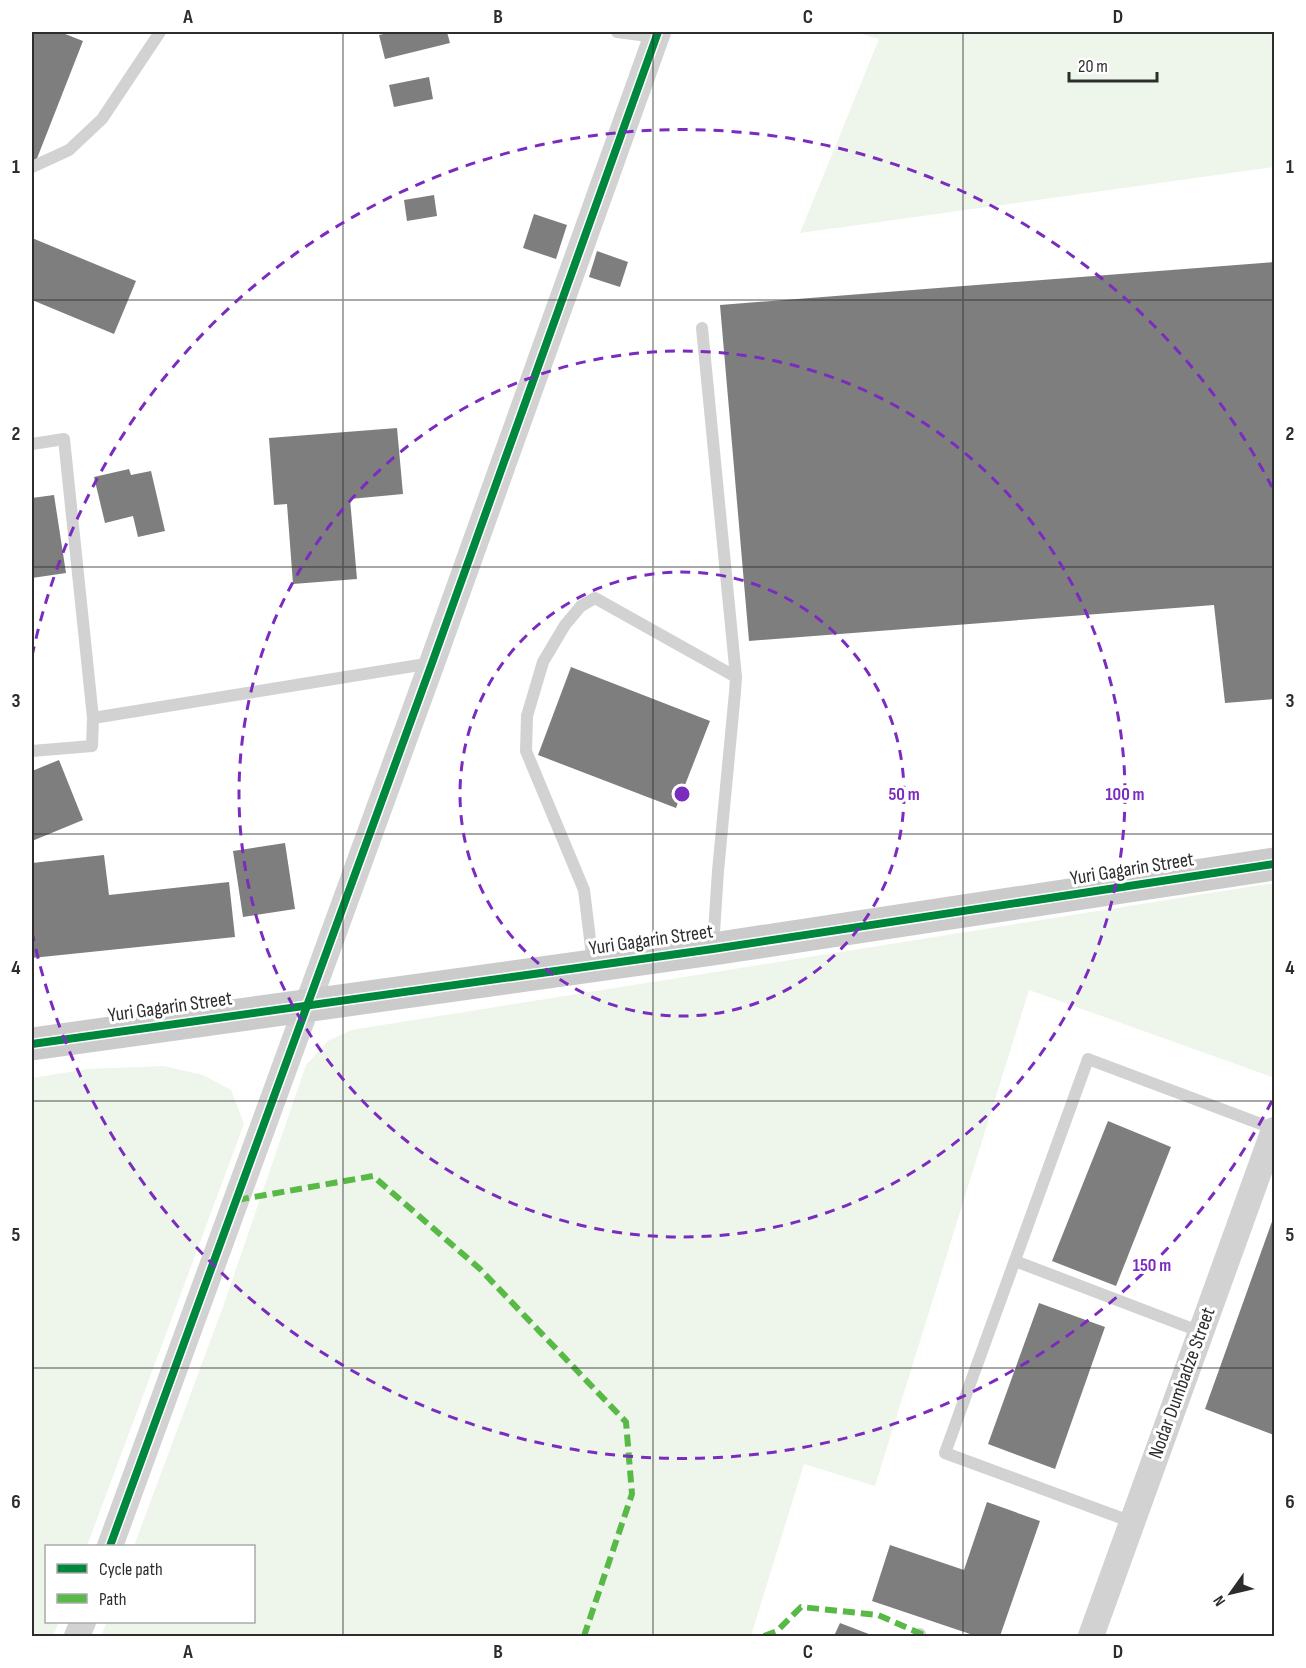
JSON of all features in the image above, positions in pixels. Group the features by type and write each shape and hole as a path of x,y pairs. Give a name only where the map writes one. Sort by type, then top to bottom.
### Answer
{"street":[{"path":"110,1545 432,663 657,34"},
{"name":"Yuri Gagarin Street","path":"32,1044 713,948 1275,864"},
{"name":"Nodar Dumbadze Street","path":"1091,1636 1275,1129"}],"lane":[{"path":"32,167 69,150 102,119 160,32"},
{"path":"616,32 657,34"},
{"path":"702,328 735,677 713,948"},
{"path":"32,444 64,439 93,718 92,746 32,751"},
{"path":"593,965 584,890 526,751 527,716 543,662 580,606 595,598 735,677"},
{"path":"93,718 432,663"},
{"path":"1132,1522 945,1453 1088,1059 1275,1129"},
{"path":"1015,1261 1201,1332"}],"shaded area":[{"path":"854,32 1274,32 1274,167 800,233 879,39"},
{"path":"1274,883 1274,1070 1272,1077 1029,990 875,1486 804,1464 751,1636 101,1636 107,1623 255,1623 255,1545 134,1545 224,1304 306,1065 328,1041 351,1030"},
{"path":"164,1066 203,1075 231,1090 244,1124 87,1545 45,1545 45,1623 59,1623 53,1636 32,1636 32,1078 88,1069"}],"building":[{"path":"32,32 60,32 83,41 36,161 32,159"},
{"path":"392,32 447,32 450,43 385,59 379,35"},
{"path":"429,77 433,99 394,107 389,85"},
{"path":"434,195 437,216 407,221 404,200"},
{"path":"534,214 567,225 556,259 523,248"},
{"path":"32,238 136,281 114,334 32,300"},
{"path":"597,251 628,262 620,287 589,277"},
{"path":"1274,262 1274,699 1225,703 1214,605 749,641 720,305"},
{"path":"397,428 403,494 350,499 357,579 293,584 287,504 274,505 269,438"},
{"path":"129,469 131,475 151,471 165,531 138,537 133,516 105,523 94,477"},
{"path":"54,495 66,573 32,578 32,498"},
{"path":"571,667 710,721 676,808 538,755"},
{"path":"59,760 83,820 32,841 32,771"},
{"path":"285,843 295,909 243,917 233,851"},
{"path":"104,855 109,895 229,882 235,937 32,958 32,863"},
{"path":"1108,1121 1171,1147 1116,1286 1052,1261"},
{"path":"1274,1216 1274,1435 1205,1409"},
{"path":"1039,1303 1105,1327 1055,1469 988,1444"},
{"path":"987,1502 1040,1521 1000,1636 976,1636 872,1601 890,1545 964,1570"},
{"path":"840,1623 874,1636 834,1636"}],"marked path":[{"path":"237,1200 373,1176 480,1269 626,1422 632,1494 584,1636"},
{"path":"764,1636 777,1631 801,1607 878,1615 926,1636"}],"cycle path":[{"path":"110,1545 432,663 658,32"},
{"path":"32,1044 713,949 1274,864"}]}
